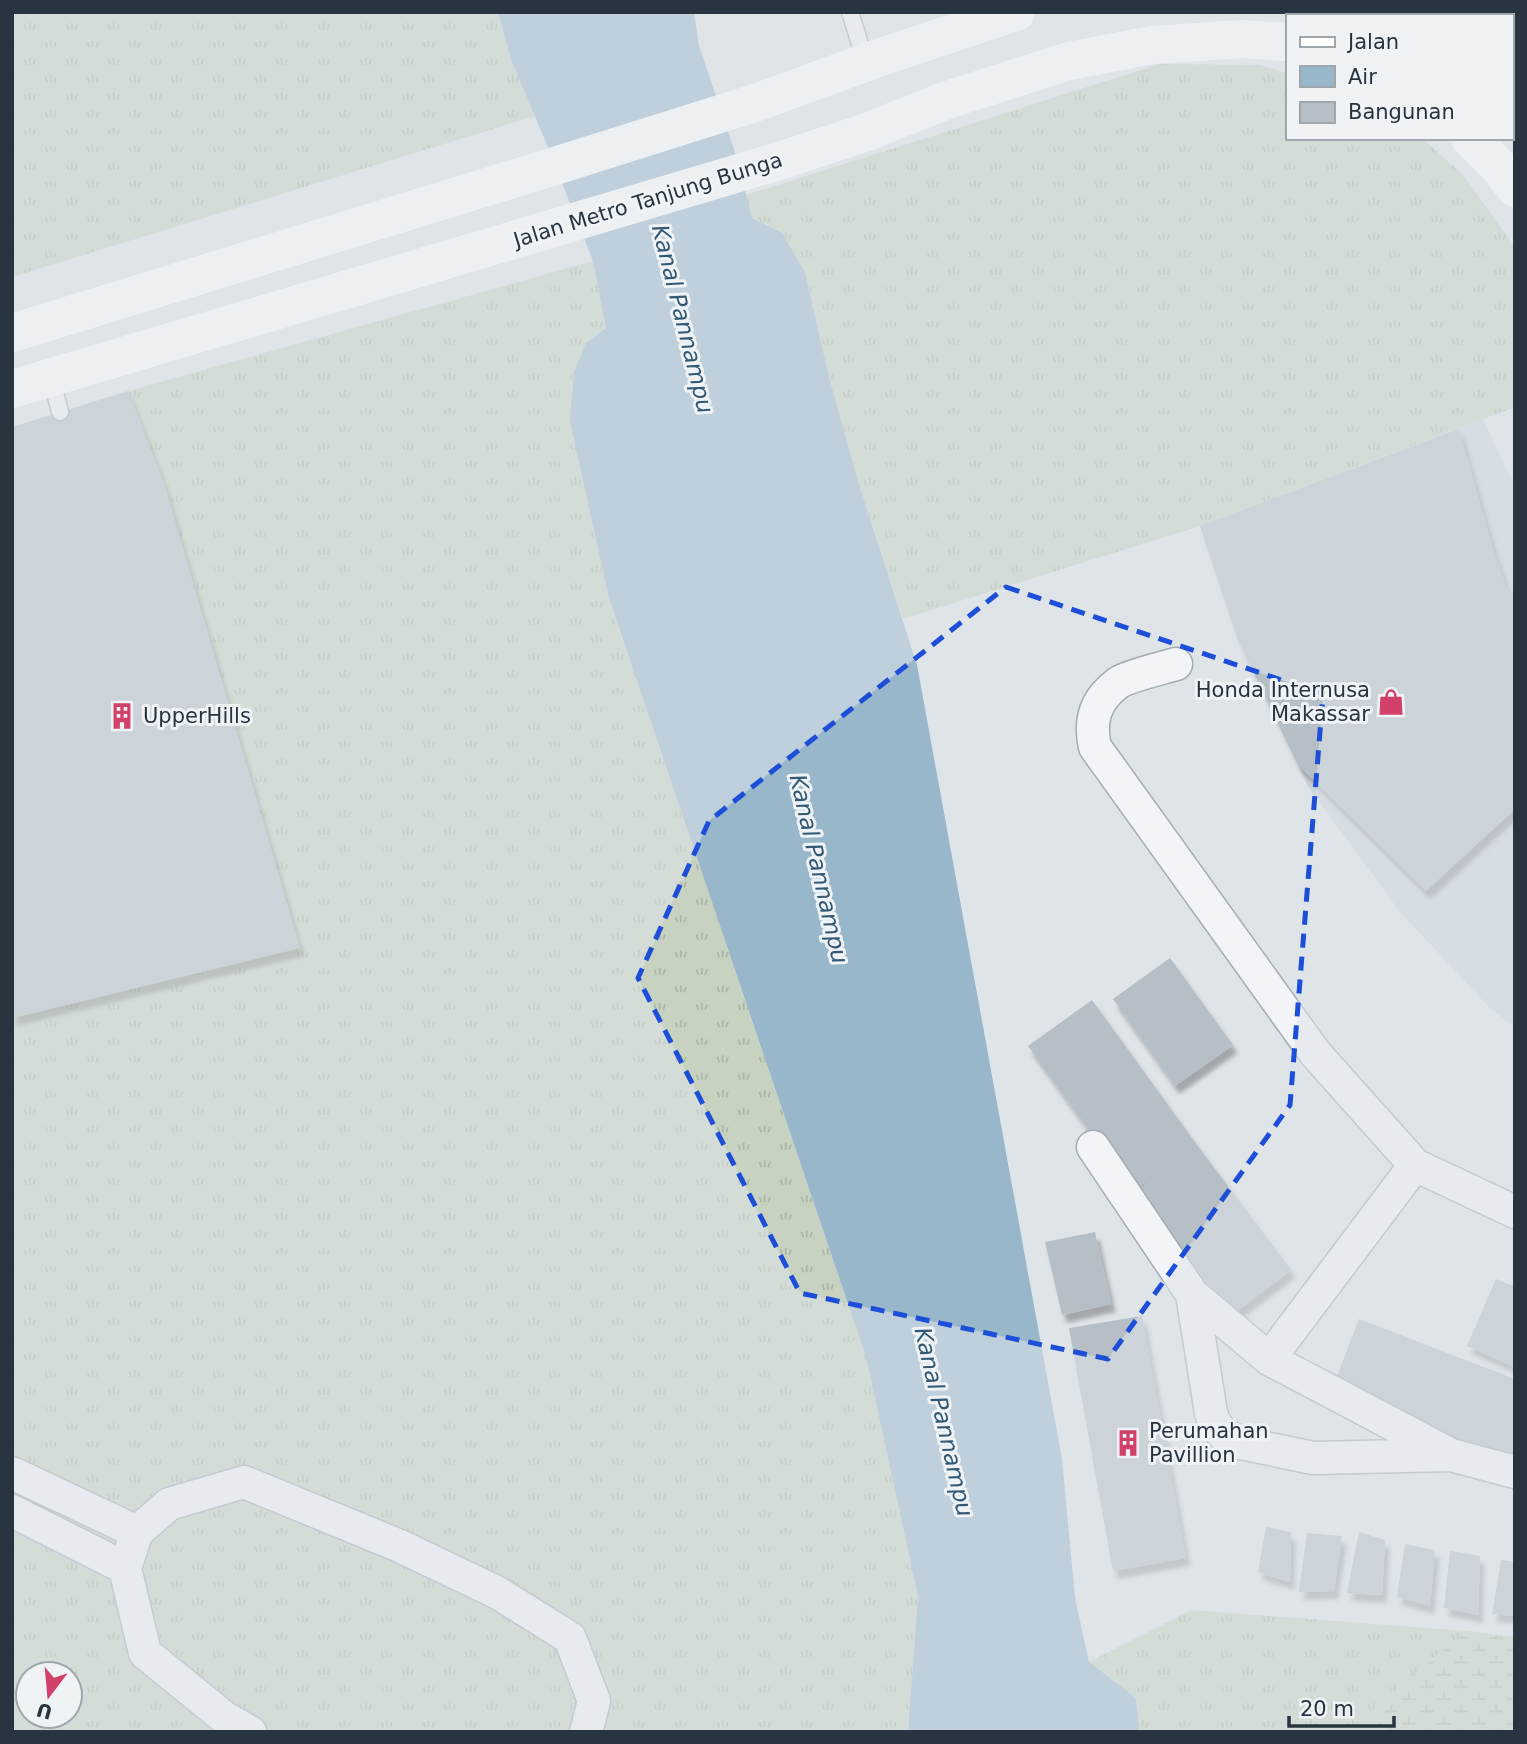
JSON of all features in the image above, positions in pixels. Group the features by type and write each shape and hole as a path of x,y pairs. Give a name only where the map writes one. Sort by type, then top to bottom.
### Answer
{"main road":[{"path":"12,333 758,102 1016,12"},
{"name":"Jalan Metro Tanjung Bunga","path":"12,389 55,395 562,227 779,161 864,133 947,100 1069,61 1152,45 1242,39 1286,42"},
{"path":"1472,140 1515,188"}],"street":[{"path":"1176,664 1119,682 1105,696 1094,714 1092,735 1095,747 1315,1053 1415,1165 1515,1212"},
{"path":"1093,1147 1192,1294 1269,1359 1451,1455 1515,1472"},
{"path":"1269,1359 1415,1165"},
{"path":"1192,1294 1211,1413 1223,1434 1252,1447 1314,1458 1451,1455"},
{"path":"12,1473 137,1532"},
{"path":"238,1729 145,1653 125,1568 137,1532 169,1504 244,1482 400,1546 498,1593 570,1638 594,1701 586,1732"},
{"path":"12,1511 125,1568"}],"lane":[{"path":"850,12 866,63"}],"highlighted area":[{"path":"1006,587 1323,694 1290,1105 1108,1359 800,1293 638,978 709,821"}],"shaded area":[{"name":"Honda Internusa Makassar","path":"1483,419 1515,487 1515,1028 1489,1007 1401,913 1309,788 1238,640 1200,526"}],"green space":[{"path":"12,12 498,12 511,60 535,116 12,277"},
{"path":"1160,64 1260,65 1286,73 1286,140 1424,140 1463,175 1515,247 1515,407 1200,526 903,619 858,481 829,377 805,272 782,233 752,218 746,195"},
{"path":"593,261 606,328 586,343 609,598 866,1357 918,1596 908,1732 12,1732 12,1018 128,391"},
{"path":"1191,1610 1466,1631 1375,1707 1381,1732 1139,1732 1136,1698 1089,1662"},
{"path":"1466,1631 1515,1637 1515,1732 1381,1732 1375,1707"}],"water":[{"name":"Kanal Pannampu","path":"498,12 694,12 699,46 737,158 752,218 782,233 805,272 829,377 858,481 917,665 1062,1459 1075,1598 1089,1662 1136,1698 1139,1732 908,1732 918,1596 866,1357 609,598 570,421 574,372 586,343 606,328 593,261 511,60"}],"building":[{"name":"UpperHills","path":"128,391 164,484 300,948 12,1018 12,427"},
{"name":"Honda Internusa Makassar","path":"1459,429 1493,549 1506,587 1515,596 1515,809 1426,891 1298,765 1238,640 1200,526"},
{"path":"1170,958 1233,1045 1175,1086 1113,999"},
{"path":"1092,1000 1291,1270 1232,1315 1138,1190 1167,1167 1133,1191 1028,1046"},
{"path":"1095,1232 1111,1304 1062,1315 1045,1242"},
{"path":"1496,1279 1515,1287 1515,1367 1467,1346"},
{"name":"Perumahan Pavillion","path":"1142,1316 1186,1558 1113,1571 1069,1328"},
{"path":"1359,1319 1515,1379 1513,1459 1332,1389"},
{"path":"1266,1527 1291,1532 1290,1582 1258,1572"},
{"path":"1359,1532 1385,1540 1382,1595 1347,1593"},
{"path":"1307,1533 1342,1536 1334,1591 1299,1592"},
{"path":"1405,1544 1435,1550 1430,1606 1397,1597"},
{"path":"1450,1551 1480,1556 1478,1615 1444,1608"},
{"path":"1501,1560 1515,1562 1515,1616 1492,1614"}],"place":[{"name":"Honda Internusa Makassar","path":"1391,702"},
{"name":"UpperHills","path":"122,716"},
{"name":"Perumahan Pavillion","path":"1128,1443"}]}
